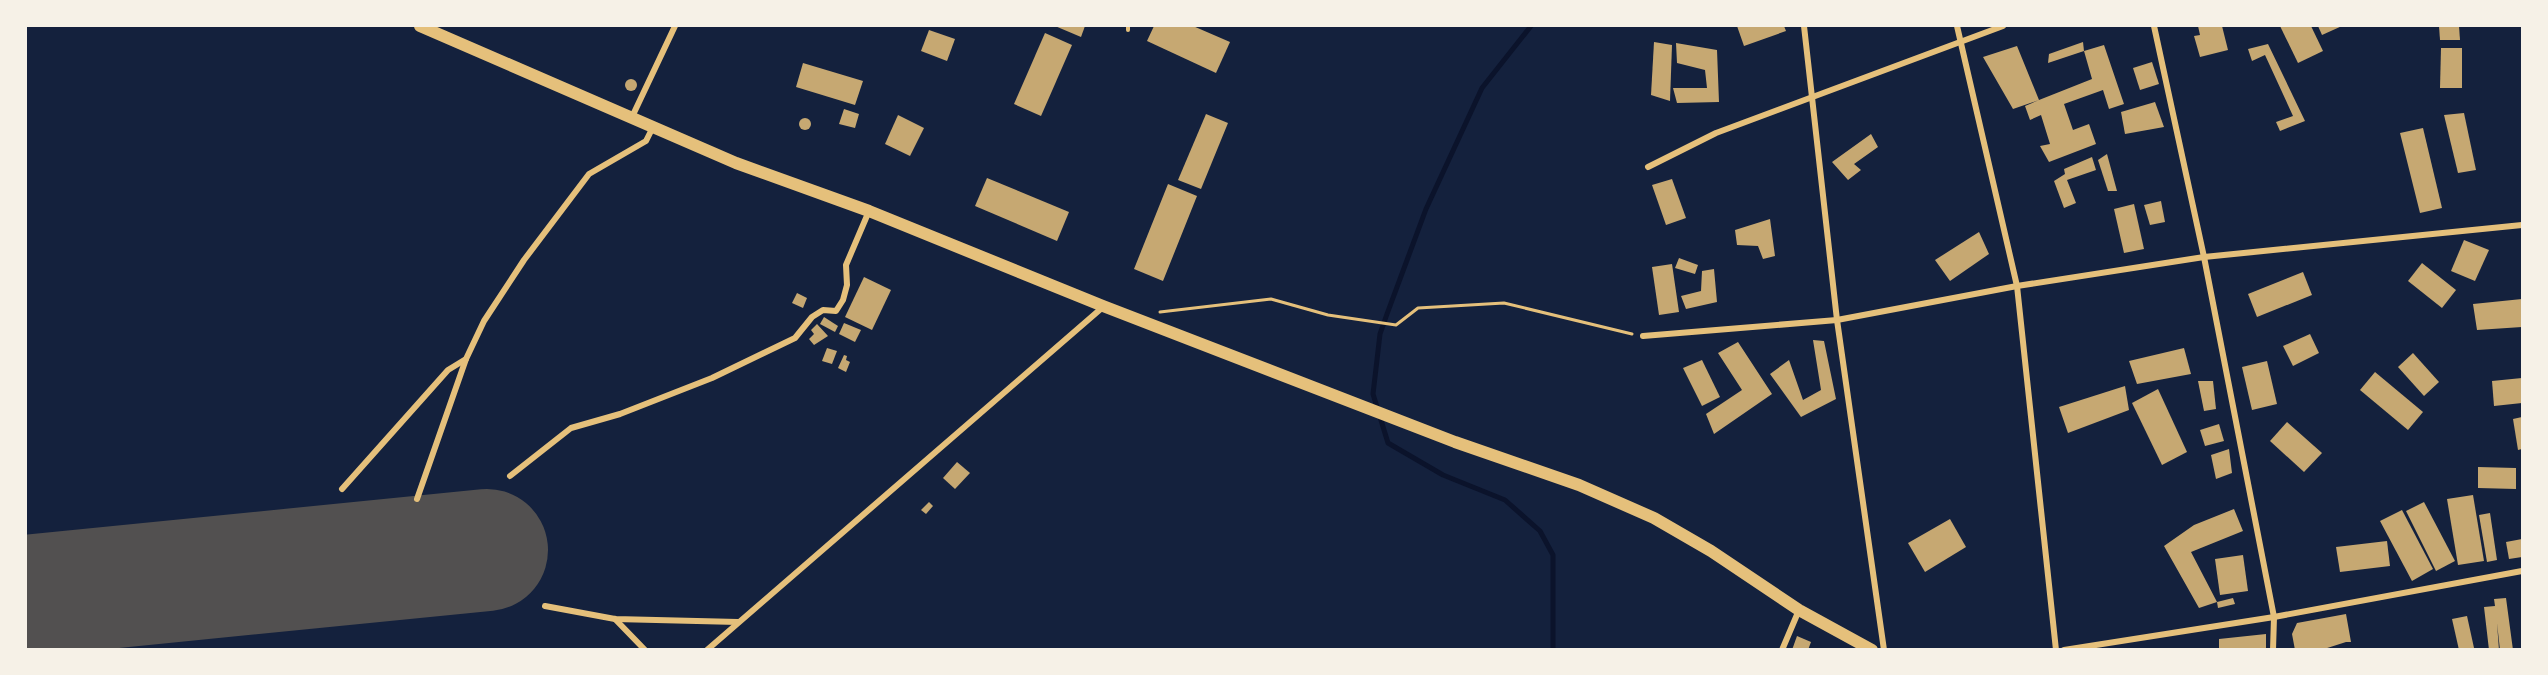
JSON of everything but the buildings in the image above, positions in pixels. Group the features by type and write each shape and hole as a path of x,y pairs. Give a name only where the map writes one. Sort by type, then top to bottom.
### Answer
{"main road":[{"path":"420,26 736,162 869,211 1103,306 1455,442 1579,485 1654,518 1711,551 1798,610 1872,650"}],"street":[{"path":"632,117 675,26"},
{"path":"1804,26 1837,320 1884,650"},
{"path":"1957,26 2017,286 2056,650"},
{"path":"1648,167 1716,133 1813,98 1960,40 2003,26"},
{"path":"2154,26 2204,256 2274,617 2273,650"},
{"path":"417,499 466,359 489,312 524,260 589,174 646,141 653,127"},
{"path":"510,476 571,428 620,414 712,378 795,338 812,317 824,310 836,311 847,285 846,265 869,211"},
{"path":"1643,336 1837,320 2017,286 2204,256 2523,225"},
{"path":"707,650 1103,306"},
{"path":"342,489 448,370 466,359"},
{"path":"2064,650 2274,617 2523,571"},
{"path":"545,606 615,619 738,622"},
{"path":"1782,650 1798,610"},
{"path":"615,619 645,650"}],"path":[{"path":"1132,317 1174,309 1271,299 1328,315 1396,325 1418,308 1504,303 1643,336"}],"waterway":[{"path":"1531,26 1482,88 1426,209 1380,334 1373,394 1388,443 1443,475 1505,500 1540,531 1553,555 1553,650"}],"runway":[{"path":"26,596 487,550"}]}
